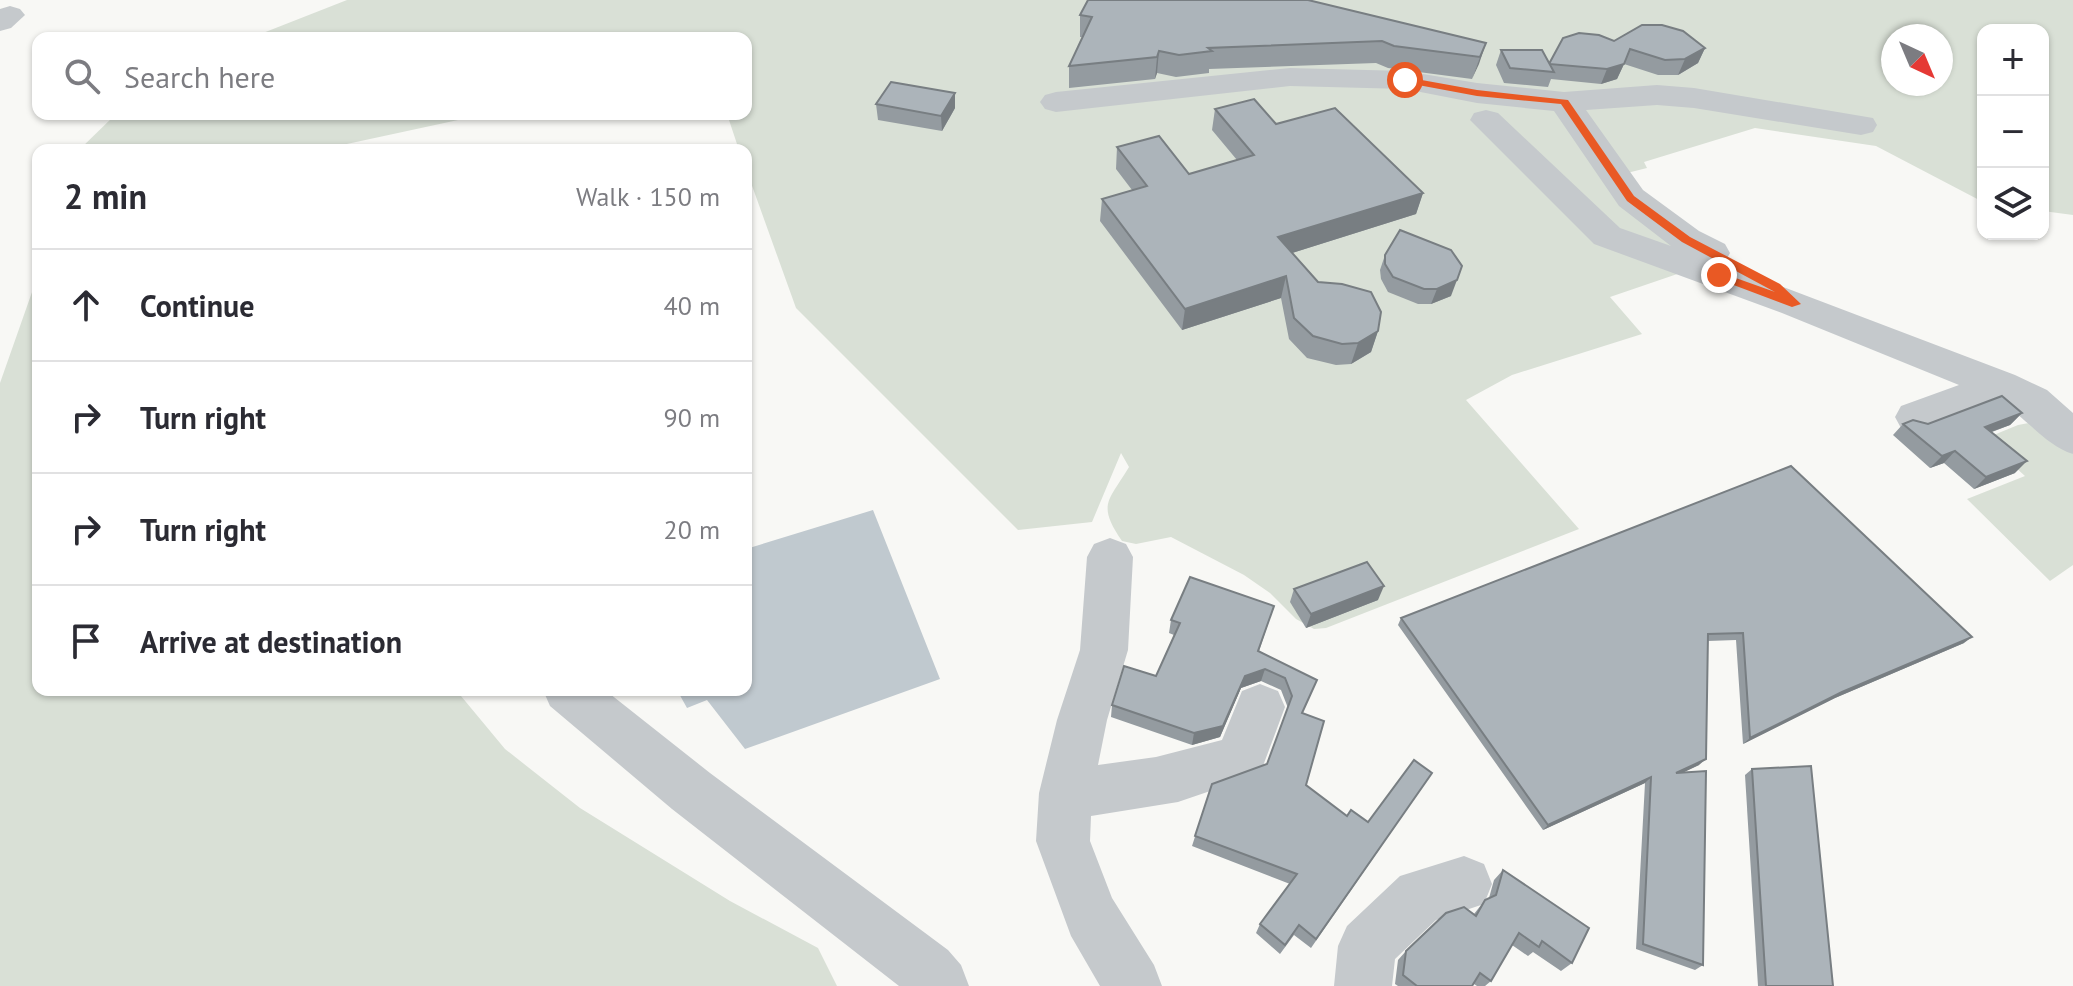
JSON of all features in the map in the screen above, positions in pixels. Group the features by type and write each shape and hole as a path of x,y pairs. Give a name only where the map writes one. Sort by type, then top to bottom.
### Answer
{"lane":[{"path":"1056,102 1290,77 1405,80 1477,93 1564,102 1669,96 1861,125"},
{"path":"1564,102 1631,198 1686,239 1776,286 1796,304"},
{"path":"1486,120 1607,236 1796,304 2001,385 2032,401 2073,438"},
{"path":"1916,417 2001,385"},
{"path":"1110,557 1104,650 1082,720 1066,793 1063,841 1091,916 1133,986"},
{"path":"575,696 691,791 927,971 940,986"},
{"path":"1066,793 1121,788 1195,774 1242,757 1260,707"},
{"path":"1363,986 1367,946 1420,896 1464,884"}],"shaded area":[{"path":"347,0 2073,0 2073,215 2049,212 2049,24 1977,24 1977,199 1876,146 1755,128 1644,162 1647,168 1623,174 1590,118 1573,119 1596,149 1621,193 1647,218 1708,257 1689,270 1610,297 1642,334 1512,375 1466,400 1579,529 1326,628 1314,629 1296,619 1270,593 1244,575 1171,537 1136,544 1122,541 1108,511 1111,496 1129,467 1121,453 1092,522 1018,530 796,308 752,186 752,144 737,144 729,120 752,120 752,32 265,32"},
{"path":"110,120 458,120 347,144 85,144"},
{"path":"32,292 32,696 461,696 505,749 580,808 730,901 818,948 837,986 0,986 0,383"},
{"path":"2040,421 2073,454 2073,565 2050,581 1967,499 2025,476 1984,439 2018,425"},
{"path":"873,510 940,679 745,749 707,700 687,708 680,696 752,696 752,547"}],"building":[{"path":"1088,0 1308,0 1486,43 1480,57 1394,46 1382,41 1208,48 1212,51 1179,55 1159,51 1157,57 1069,66 1092,17 1080,15"},
{"path":"1642,25 1662,25 1683,31 1705,48 1685,59 1665,60 1630,49 1624,64 1607,69 1549,64 1563,38 1579,33 1599,35 1614,41"},
{"path":"1501,50 1542,50 1554,72 1510,68"},
{"path":"891,82 955,93 941,116 876,104"},
{"path":"1254,99 1276,124 1335,108 1423,193 1278,237 1318,282 1342,284 1371,292 1381,312 1378,331 1358,343 1342,344 1313,336 1294,318 1286,276 1185,309 1102,199 1147,186 1117,147 1159,136 1189,174 1254,155 1215,109"},
{"path":"1400,230 1451,250 1462,266 1457,280 1437,289 1424,289 1393,277 1385,264 1385,255"},
{"path":"2002,396 2022,413 1985,427 2027,461 1986,477 1955,451 1942,456 1903,424 1913,420 1928,424"},
{"path":"1791,466 1972,637 1842,692 1750,738 1743,633 1708,634 1706,759 1676,773 1706,771 1703,965 1643,944 1651,777 1548,825 1401,618"},
{"path":"1367,562 1384,586 1311,614 1294,589"},
{"path":"1190,577 1274,606 1258,651 1317,680 1302,713 1324,721 1306,785 1347,816 1351,810 1368,822 1414,760 1432,773 1316,939 1299,925 1285,945 1260,924 1297,874 1195,836 1212,784 1267,764 1292,696 1285,678 1265,669 1245,676 1223,726 1194,733 1112,705 1124,666 1156,676 1180,623 1171,620"},
{"path":"1811,766 1833,986 1766,986 1752,769"},
{"path":"1503,870 1589,928 1572,963 1542,941 1539,947 1519,933 1491,981 1480,973 1472,986 1417,986 1403,975 1406,951 1446,913 1464,907 1476,916 1485,900 1496,895"}],"route":[{"path":"1405,80 1477,93 1564,102 1581,122 1618,183 1631,198 1686,239 1776,286 1796,304 1770,297 1719,275"}]}
